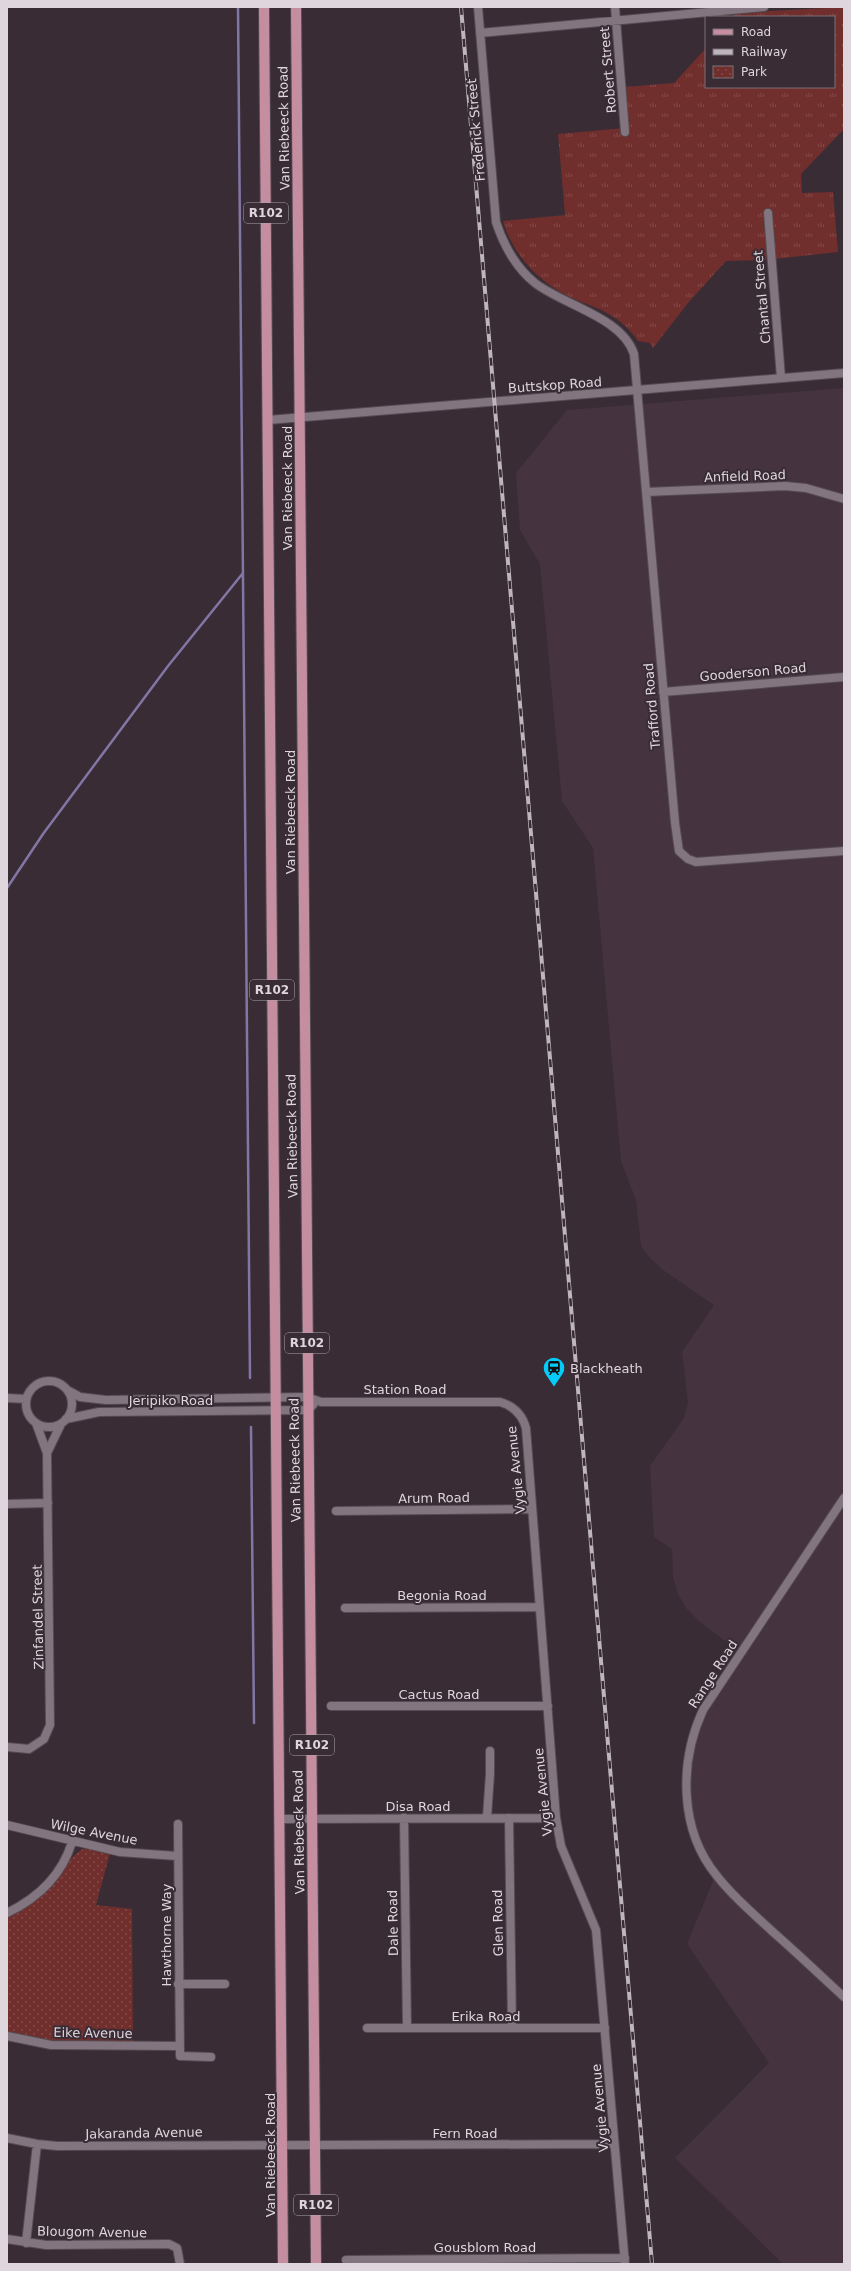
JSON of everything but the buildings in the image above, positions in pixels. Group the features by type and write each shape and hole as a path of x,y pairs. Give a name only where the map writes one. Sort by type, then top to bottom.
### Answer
{"main road":[{"name":"Van Riebeeck Road","path":"264,7 277,1397 283,2264"},
{"name":"Van Riebeeck Road","path":"296,7 307,1397 316,2264"}],"street":[{"name":"Frederick Street","path":"478,7 496,222 507,250 517,266 531,280 604,322 624,337 634,354"},
{"name":"Robert Street","path":"615,7 625,132"},
{"path":"480,32 764,7"},
{"name":"Chantal Street","path":"768,213 781,378"},
{"name":"Trafford Road","path":"634,354 663,692 679,851 682,855 696,862 844,851"},
{"name":"Buttskop Road","path":"268,420 844,373"},
{"name":"Anfield Road","path":"646,492 785,486 806,488 844,498"},
{"name":"Gooderson Road","path":"663,692 844,677"},
{"path":"47,1380 58,1382 69,1391 72,1406 64,1422 48,1427 36,1424 27,1413 26,1398 31,1388 47,1380"},
{"name":"Jeripiko Road","path":"69,1391 80,1397 106,1400 307,1397"},
{"name":"Station Road","path":"307,1397 317,1402 494,1402"},
{"path":"7,1398 26,1398"},
{"path":"308,1410 317,1402"},
{"name":"Vygie Avenue","path":"494,1402 511,1406 525,1423 556,1818 561,1846 596,1930 625,2261"},
{"name":"Jeripiko Road","path":"64,1422 99,1412 308,1410"},
{"name":"Zinfandel Street","path":"47,1453 64,1422"},
{"name":"Zinfandel Street","path":"7,1746 29,1749 44,1738 50,1725 47,1453 36,1424"},
{"name":"Range Road","path":"844,1498 703,1710 690,1746 686,1783 688,1811 696,1837 716,1875 734,1895 844,1997"},
{"path":"7,1504 48,1503"},
{"name":"Arum Road","path":"336,1510 532,1509"},
{"name":"Begonia Road","path":"345,1608 539,1607"},
{"name":"Cactus Road","path":"331,1706 548,1706"},
{"path":"487,1817 490,1751"},
{"name":"Disa Road","path":"280,1819 487,1817 556,1818"},
{"name":"Dale Road","path":"404,1818 407,2028"},
{"name":"Glen Road","path":"509,1818 512,2027"},
{"name":"Hawthorne Way","path":"178,1824 179,2046"},
{"name":"Wilge Avenue","path":"7,1825 72,1842 120,1852 177,1856"},
{"path":"7,1913 20,1907 49,1883 64,1863 72,1842"},
{"path":"178,1984 225,1984"},
{"name":"Erika Road","path":"367,2028 605,2028"},
{"name":"Eike Avenue","path":"7,2036 51,2045 179,2046"},
{"path":"179,2046 180,2056 211,2057"},
{"name":"Jakaranda Avenue","path":"7,2138 37,2144 282,2146"},
{"path":"26,2243 37,2144"},
{"name":"Fern Road","path":"282,2146 614,2144"},
{"name":"Blougom Avenue","path":"7,2239 26,2243 69,2245 169,2244 177,2248 180,2264"},
{"name":"Gousblom Road","path":"346,2260 625,2261"}],"shaded area":[{"path":"844,388 844,2264 783,2264 675,2158 769,2063 687,1944 715,1876 708,1865 685,1789 702,1710 737,1650 700,1622 687,1609 678,1594 673,1577 672,1549 654,1537 650,1466 684,1418 688,1402 682,1352 714,1305 663,1270 651,1259 641,1246 636,1200 621,1161 593,848 562,801 540,564 520,530 516,473 567,410"}],"green space":[{"path":"844,7 844,129 801,174 802,193 833,192 838,252 766,260 726,261 688,303 653,348 650,343 638,341 626,327 612,316 566,295 542,279 522,259 514,247 503,221 565,215 558,134 625,128 625,87 674,83 705,49 705,88 835,88 835,16 734,16 735,13"},
{"path":"86,1848 110,1853 96,1905 132,1909 133,2042 61,2042 7,2032 7,1916 26,1906 44,1893 70,1860 81,1850"}],"waterway":[{"path":"238,7 250,1378"},
{"path":"7,888 43,834 168,666 243,573"},
{"path":"251,1427 254,1723"}],"railway":[{"path":"461,7 652,2264"}],"place":[{"name":"Blackheath","path":"554,1388"}]}
